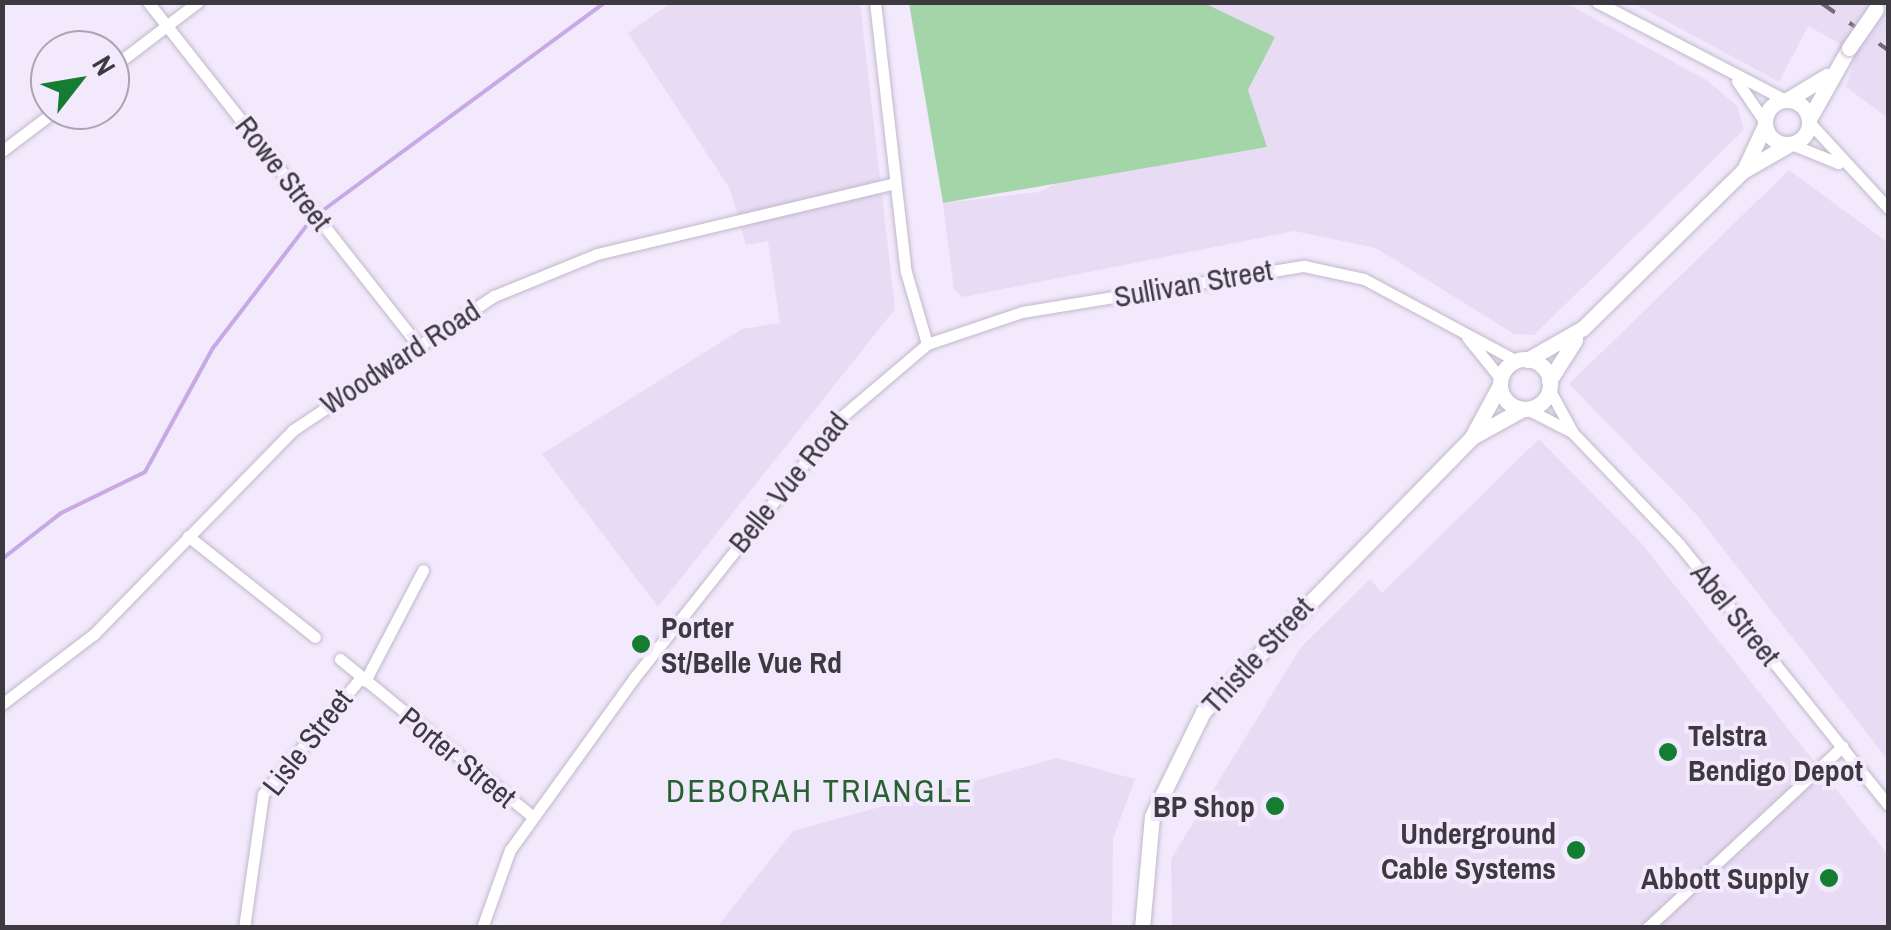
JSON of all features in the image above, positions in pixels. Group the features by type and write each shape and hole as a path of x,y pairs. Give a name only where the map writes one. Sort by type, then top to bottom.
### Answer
{"street":[{"name":"Rowe Street","path":"148,2 418,344"},
{"path":"130,54 198,2"},
{"path":"874,2 906,272 927,344"},
{"path":"1597,2 1737,81 1786,100 1809,121 1838,162 1888,208"},
{"path":"1583,328 1522,360 1549,385 1583,328 1743,171 1790,144 1809,121 1827,76 1879,6"},
{"path":"1743,171 1765,123 1786,100 1827,76"},
{"path":"1737,81 1765,123 1790,144 1838,162"},
{"path":"2,151 30,130"},
{"name":"Woodward Road","path":"2,704 84,643 293,430 418,344 566,264 895,182"},
{"name":"Sullivan Street","path":"927,344 1022,312 1294,267 1364,279 1522,360"},
{"name":"Sullivan Street","path":"1452,324 1500,382"},
{"name":"Belle Vue Road","path":"482,928 501,865 532,816 838,419 927,344"},
{"name":"Thistle Street","path":"1142,928 1152,816 1198,718 1472,437 1500,382 1522,360"},
{"path":"1500,382 1525,409"},
{"name":"Thistle Street","path":"1472,437 1525,409 1549,385"},
{"name":"Abel Street","path":"1549,385 1574,433 1679,544 1888,805"},
{"name":"Abel Street","path":"1525,409 1574,433"},
{"path":"188,536 315,638"},
{"name":"Lisle Street","path":"244,928 263,794 363,680 424,570"},
{"name":"Porter Street","path":"340,660 532,816"},
{"path":"1647,928 1843,746"}],"shaded area":[{"path":"1868,2 1888,12 1888,118 1846,87 1857,53 1808,26 1779,82 1633,3"},
{"path":"671,3 860,3 895,309 658,607 542,454 742,329 780,323 768,241 746,245 730,189 628,33"},
{"path":"1204,3 1566,3 1708,81 1737,106 1744,130 1534,335 1514,334 1376,248 1294,231 963,297 954,290 943,203 1039,192 1248,90 1275,37"},
{"path":"1789,170 1888,243 1888,760 1695,513 1569,384"},
{"path":"1539,439 1642,544 1888,855 1888,927 1172,927 1171,859 1301,647 1370,579 1382,593"},
{"path":"1057,758 1135,779 1113,839 1112,927 717,927 793,831"}],"green space":[{"path":"909,3 1204,3 1275,37 1248,90 1267,147 943,203"}],"waterway":[{"path":"322,211 605,2"},
{"path":"2,559 61,513 145,472 213,348 310,221"}],"railway":[{"path":"1820,2 1888,50"}],"place":[{"name":"Porter St/Belle Vue Rd","path":"641,644"},
{"name":"Telstra Bendigo Depot","path":"1668,752"},
{"name":"BP Shop","path":"1275,806"},
{"name":"Underground Cable Systems","path":"1576,850"},
{"name":"Abbott Supply","path":"1829,878"}],"district":[{"name":"DEBORAH TRIANGLE","path":"820,791"}]}
